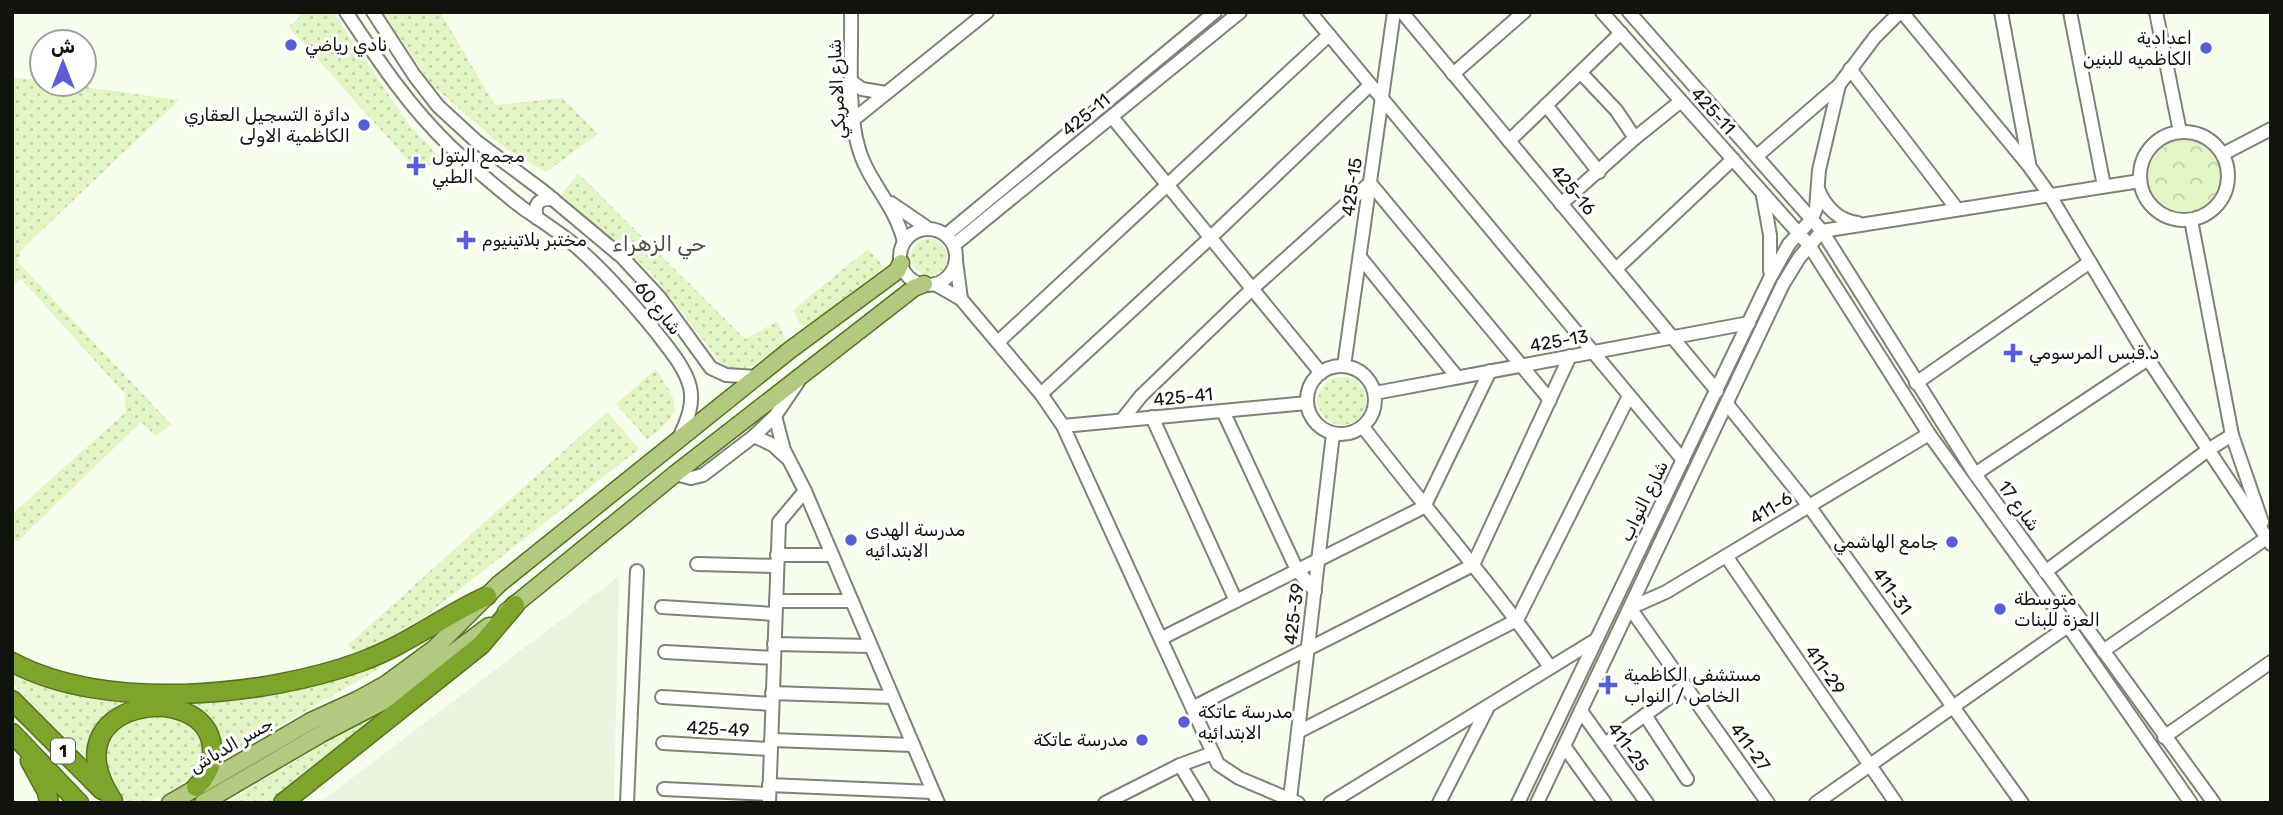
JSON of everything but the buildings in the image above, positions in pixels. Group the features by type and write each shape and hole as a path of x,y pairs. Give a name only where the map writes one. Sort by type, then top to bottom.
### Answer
{"highway":[{"path":"12,662 62,682 101,689 198,693 263,687 296,681 360,662 410,639 488,595"},
{"path":"283,803 481,645 509,609"},
{"name":"1","path":"12,699 114,802"},
{"path":"114,802 102,781 96,761 97,744 105,728 119,715 135,709 170,709 196,717 209,735 212,748 209,771 200,795"},
{"path":"13,734 36,770 47,792 49,803"},
{"name":"1","path":"13,734 79,803"}],"main road":[{"path":"316,727 386,684 435,648 488,595 678,439 897,271 901,263"},
{"path":"316,727 396,695 474,639 660,486 805,372 914,288 929,284"},
{"path":"817,330 817,346 831,352"},
{"path":"790,351 802,351 806,354 810,364 805,372"},
{"path":"660,455 663,469 675,474"},
{"path":"642,468 657,472 660,486"},
{"path":"488,595 494,594 509,609"},
{"name":"جسر الدباش","path":"170,803 200,795 316,727"}],"street":[{"name":"شارع 60","path":"346,12 392,81 422,118 503,191 571,242 605,272 651,326 685,374 690,386 691,409 678,439"},
{"name":"شارع 60","path":"373,12 414,75 438,106 477,141 553,199 622,257 646,281 711,368 726,375 757,377"},
{"name":"شارع الامريكي","path":"851,12 853,120 858,148 869,173 886,198 904,242"},
{"path":"853,120 987,12"},
{"name":"425-11","path":"950,240 1215,12"},
{"name":"425-11","path":"950,240 1112,117 1240,12"},
{"path":"1310,12 1683,460"},
{"path":"1453,74 1524,12"},
{"name":"425-11","path":"1602,12 1798,233"},
{"name":"شارع 17","path":"1629,12 1822,231 1975,474 2214,803"},
{"path":"1758,155 1839,85 1875,37 1901,12 2029,166 2049,194 2148,359 2270,539"},
{"path":"2001,12 2029,166"},
{"path":"2070,12 2105,186"},
{"path":"2157,12 2180,132"},
{"name":"425-16","path":"1403,14 1717,391"},
{"name":"425-15","path":"1344,366 1382,99 1403,14"},
{"path":"1509,141 1621,33"},
{"path":"998,342 1329,35"},
{"path":"1850,69 1957,209"},
{"path":"1581,73 1616,110 1635,138"},
{"path":"852,82 862,89 886,93"},
{"path":"1041,394 1370,85"},
{"path":"1811,220 1817,204 1819,170 1839,85"},
{"path":"1562,204 1635,138 1681,101"},
{"path":"1546,105 1599,172"},
{"path":"1112,117 1321,373"},
{"path":"2223,154 2271,129"},
{"path":"2180,132 2193,132 2205,136 2223,154 2228,167 2224,195 2205,215 2179,220 2158,211 2149,203 2140,181 2140,170 2150,148 2158,140 2180,132"},
{"path":"1616,269 1733,159"},
{"path":"503,191 511,194 521,191 524,185 523,176"},
{"path":"1822,231 2140,181"},
{"path":"1122,420 1141,396 1252,289 1370,183 1550,400"},
{"path":"1818,189 1827,206 1842,218 1866,224"},
{"path":"1762,192 1770,235 1769,278"},
{"name":"شارع الامريكي","path":"886,198 929,229"},
{"path":"537,218 538,202 542,199 553,199"},
{"path":"2191,219 2232,435 2270,539"},
{"name":"شارع النواب","path":"1518,803 1769,278 1782,255 1811,220"},
{"path":"961,299 956,259 950,240 929,229 919,230 904,242 901,263 909,277 961,299 1041,394 1063,426 1211,743 1213,753 1225,770 1294,801"},
{"name":"شارع النواب","path":"1540,801 1783,284 1809,245 1822,231"},
{"name":"شارع 17","path":"1798,233 1809,245 1929,434 2068,626 2191,803"},
{"path":"1360,257 1457,377"},
{"path":"929,284 950,275 956,259"},
{"path":"1916,383 2090,262"},
{"name":"425-13","path":"1375,393 1749,323"},
{"path":"1194,707 1473,565 1570,356"},
{"path":"1975,474 2148,359"},
{"path":"1344,366 1364,374 1375,393 1375,405 1371,417 1363,427 1344,435 1323,430 1309,414 1307,403 1312,381 1332,367 1344,366"},
{"path":"1162,638 1424,507 1490,371"},
{"path":"675,474 691,478 703,475 754,436 775,416 805,372"},
{"path":"1298,732 1517,620 1629,396"},
{"name":"425-41","path":"1063,426 1307,403"},
{"name":"411-31","path":"1727,404 1809,506 2022,803"},
{"path":"1223,411 1297,570 1315,591"},
{"path":"664,789 935,797 805,491 788,460 775,416"},
{"path":"1152,417 1236,601"},
{"path":"1363,427 1424,507 1517,620 1550,667"},
{"name":"425-39","path":"1294,801 1298,732 1334,434"},
{"name":"411-6","path":"1630,608 1666,592 1929,434"},
{"path":"2045,572 2232,435"},
{"path":"754,436 773,445 788,460"},
{"path":"769,794 779,522 805,491"},
{"path":"2103,651 2270,539"},
{"path":"698,564 777,561 832,555"},
{"name":"411-29","path":"1726,556 1896,803"},
{"path":"627,803 637,571"},
{"path":"776,601 852,601"},
{"path":"662,607 775,614"},
{"name":"411-27","path":"1630,608 1768,803"},
{"path":"1816,803 2068,626"},
{"path":"1330,803 1597,639"},
{"path":"774,643 870,646"},
{"path":"665,652 774,658"},
{"path":"2164,737 2271,662"},
{"path":"1605,744 1685,686"},
{"path":"662,697 892,697"},
{"path":"1439,803 1488,708"},
{"name":"411-25","path":"1581,711 1647,803"},
{"path":"1645,715 1687,779"},
{"name":"425-49","path":"663,743 913,745"},
{"path":"1564,746 1605,803"},
{"path":"1105,803 1180,765 1213,753"},
{"path":"1180,765 1203,803"}],"shaded area":[{"path":"619,576 614,803 319,803"}],"green space":[{"path":"304,12 333,12 409,125 439,156 420,174 289,27"},
{"path":"382,12 440,12 495,105 562,98 598,134 546,172 502,146 431,84"},
{"path":"12,77 28,79 28,98 98,98 98,89 179,100 21,250 18,262 171,424 156,436 141,422 17,542 12,535 12,514 126,412 125,394 21,279 12,286"},
{"path":"2191,140 2210,150 2218,162 2218,190 2210,202 2198,210 2177,212 2158,202 2150,190 2148,169 2158,150 2170,142"},
{"path":"578,173 745,339 778,321 786,342 754,365 734,371 722,364 649,270 561,195"},
{"path":"929,239 942,244 947,257 942,270 929,275 916,270 911,257 916,244"},
{"path":"868,249 884,267 809,326 800,324 793,310"},
{"path":"656,369 670,391 674,407 668,422 647,439 616,404"},
{"path":"1342,377 1359,384 1366,401 1359,418 1342,425 1325,418 1318,401 1325,384"},
{"path":"607,412 639,449 423,618 356,655 348,645"},
{"path":"379,663 379,669 221,759 218,735 204,714 190,706 147,702 120,706 101,718 94,729 88,759 12,683 12,673 39,685 66,692 93,696 147,695"},
{"path":"149,717 170,717 188,724 201,740 203,760 196,772 165,794 144,803 128,803 108,777 107,745 116,731 123,726"},
{"path":"368,717 372,718 372,721 269,803 226,803"}],"place":[{"name":"نادي رياضي","path":"291,45"},
{"name":"اعدادية الكاظميه للبنين","path":"2206,48"},
{"name":"دائرة التسجيل العقاري الكاظمية الاولى","path":"364,125"},
{"name":"مجمع البتول الطبي","path":"416,166"},
{"name":"مختبر بلاتينيوم","path":"466,240"},
{"name":"د.قبس المرسومي","path":"2013,353"},
{"name":"مدرسة الهدى الابتدائيه","path":"851,540"},
{"name":"جامع الهاشمي","path":"1952,542"},
{"name":"متوسطة العزة للبنات","path":"2000,609"},
{"name":"مستشفى الكاظمية الخاص / النواب","path":"1608,685"},
{"name":"مدرسة عاتكة الابتدائيه","path":"1184,722"},
{"name":"مدرسة عاتكة","path":"1142,740"}],"district":[{"name":"حي الزهراء","path":"659,243"}]}
